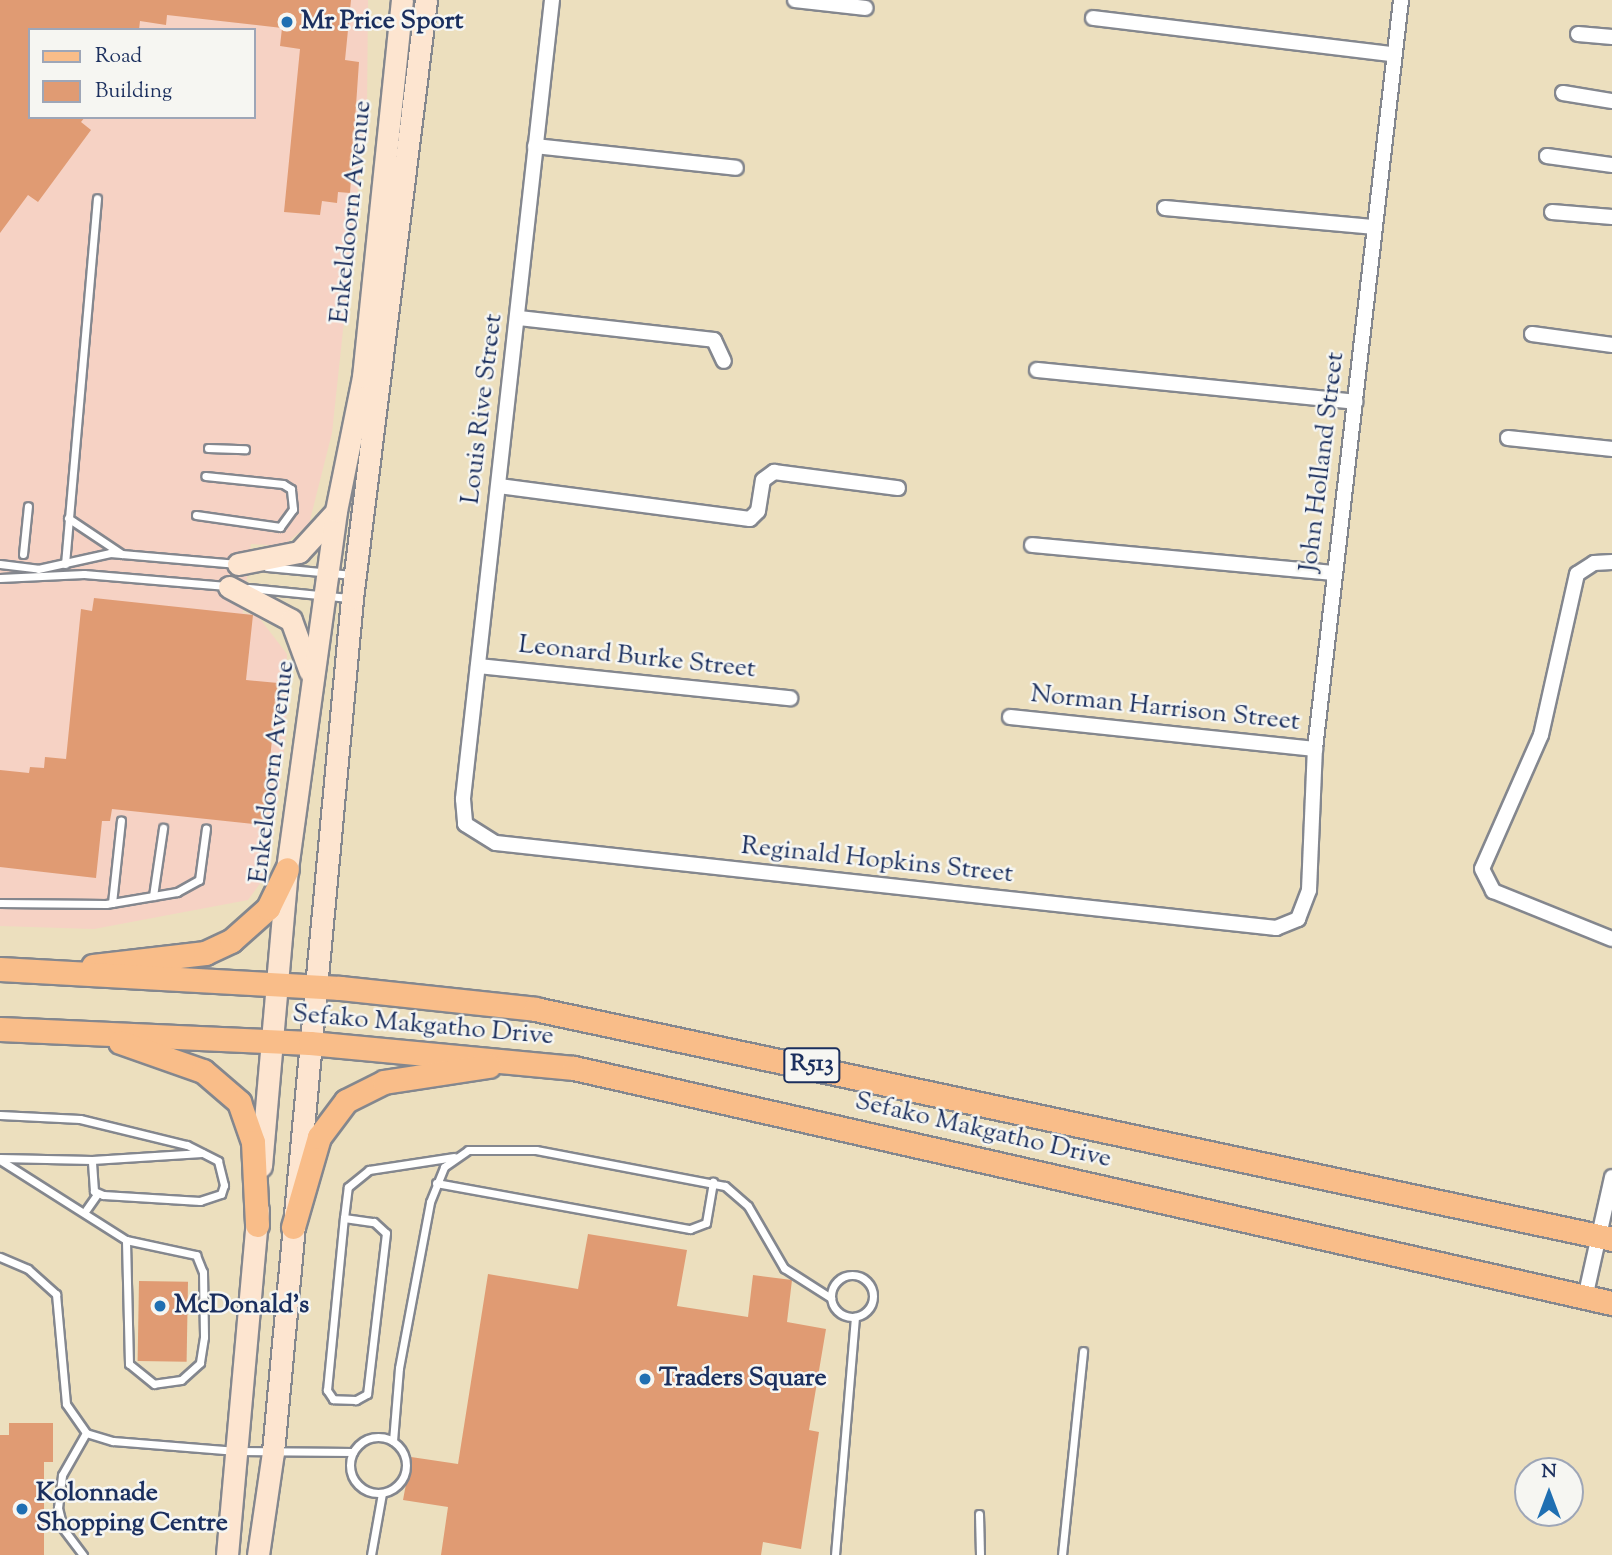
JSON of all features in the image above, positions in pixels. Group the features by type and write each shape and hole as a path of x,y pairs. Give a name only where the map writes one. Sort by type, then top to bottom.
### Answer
{"main road":[{"path":"62,972 213,950 254,925 287,869"},
{"name":"Sefako Makgatho Drive","path":"0,970 315,988 535,1009 1603,1237"},
{"name":"Sefako Makgatho Drive","path":"0,1029 310,1043 516,1060 712,1097 1612,1303"},
{"path":"86,1032 194,1068 234,1095 253,1142 257,1225"},
{"path":"293,1227 318,1137 346,1101 384,1082 516,1060"}],"street":[{"name":"Enkeldoorn Avenue","path":"227,1555 287,869 336,511 364,363 402,0"},
{"name":"Enkeldoorn Avenue","path":"258,1555 273,1452 352,598 426,0"},
{"name":"Louis Rive Street","path":"466,824 478,666 519,318 552,0"},
{"path":"795,0 866,8"},
{"name":"John Holland Street","path":"1290,925 1308,890 1315,749 1375,227 1392,54 1401,0"},
{"path":"1093,19 1392,54"},
{"path":"1578,34 1612,37"},
{"path":"1563,93 1612,101"},
{"path":"535,146 736,168"},
{"path":"1547,156 1612,165"},
{"path":"1165,208 1375,227"},
{"path":"1552,212 1612,218"},
{"path":"519,318 714,340 724,360"},
{"path":"1532,334 1612,345"},
{"path":"1037,370 1355,401"},
{"path":"1508,438 1612,449"},
{"path":"499,486 750,519 758,511 763,480 774,472 898,488"},
{"path":"238,564 299,552 336,511"},
{"path":"1032,545 1335,573"},
{"path":"1612,562 1594,563 1577,574 1541,735 1482,869 1493,891 1612,939"},
{"path":"229,587 291,620 304,646 312,691"},
{"name":"Leonard Burke Street","path":"478,666 790,698"},
{"name":"Norman Harrison Street","path":"1010,717 1315,749"},
{"name":"Reginald Hopkins Street","path":"466,824 496,844 1253,928 1290,925"},
{"path":"1585,1298 1603,1237 1612,1177"}],"lane":[{"path":"65,564 97,198"},
{"path":"208,448 245,449"},
{"path":"196,515 280,527 293,509 291,489 283,484 205,477"},
{"path":"23,554 28,506"},
{"path":"68,518 122,554"},
{"path":"0,564 38,569 122,554 355,575"},
{"path":"0,578 85,574 352,598"},
{"path":"111,903 121,820"},
{"path":"153,896 163,828"},
{"path":"0,903 111,903 153,896 198,880 206,828"},
{"path":"0,1115 80,1119 204,1152 223,1171 224,1185 213,1199 97,1194"},
{"path":"344,1219 374,1222 386,1233 367,1394 356,1400 333,1399 327,1390 344,1219 355,1176 454,1157 484,1147 536,1150 713,1182 748,1206 785,1268 831,1298 836,1311 855,1317"},
{"path":"0,1159 92,1160 204,1152"},
{"path":"353,1452 350,1469 358,1485 382,1493 399,1483 406,1465 393,1441 399,1368 436,1182 454,1157"},
{"path":"0,1159 86,1210 126,1240 200,1260 200,1363 181,1380 154,1384 129,1364 126,1240"},
{"path":"86,1210 97,1194 92,1160"},
{"path":"436,1182 690,1229 706,1223 713,1182"},
{"path":"0,1256 28,1269 56,1294 66,1404 86,1433 113,1441 273,1452 353,1452 374,1437 393,1441"},
{"path":"831,1298 840,1279 865,1280 873,1298 855,1317 857,1353 835,1555"},
{"path":"1062,1555 1083,1351"},
{"path":"83,1555 63,1528 58,1507 62,1475 86,1433"},
{"path":"371,1555 382,1493"},
{"path":"979,1514 980,1555"}],"shaded area":[{"path":"0,0 368,0 367,105 332,433 309,524 283,546 251,544 243,613 257,615 287,654 286,735 269,871 248,900 94,929 0,926"}],"building":[{"path":"0,0 351,0 345,60 359,62 350,193 338,192 337,203 322,201 320,215 284,212 300,49 280,46 282,28 167,15 166,25 140,21 139,28 28,28 28,119 83,119 81,122 91,130 38,202 28,195 0,233"},
{"path":"94,598 253,615 246,680 278,683 263,825 112,809 110,821 102,821 96,878 0,867 0,770 29,773 30,767 44,768 45,757 66,759 81,609 92,611"},
{"name":"Traders Square","path":"588,1234 687,1250 677,1306 748,1317 753,1275 792,1280 787,1322 826,1329 809,1430 819,1432 801,1549 763,1542 761,1555 441,1555 448,1507 403,1500 411,1457 458,1464 488,1274 578,1289"},
{"path":"139,1281 188,1282 187,1362 138,1361"},
{"name":"Kolonnade Shopping Centre","path":"9,1423 53,1423 53,1462 44,1462 44,1555 0,1555 0,1435 9,1435"}],"place":[{"name":"Mr Price Sport","path":"287,22"},
{"name":"McDonald's","path":"160,1306"},
{"name":"Traders Square","path":"645,1379"},
{"name":"Kolonnade Shopping Centre","path":"22,1509"}]}
